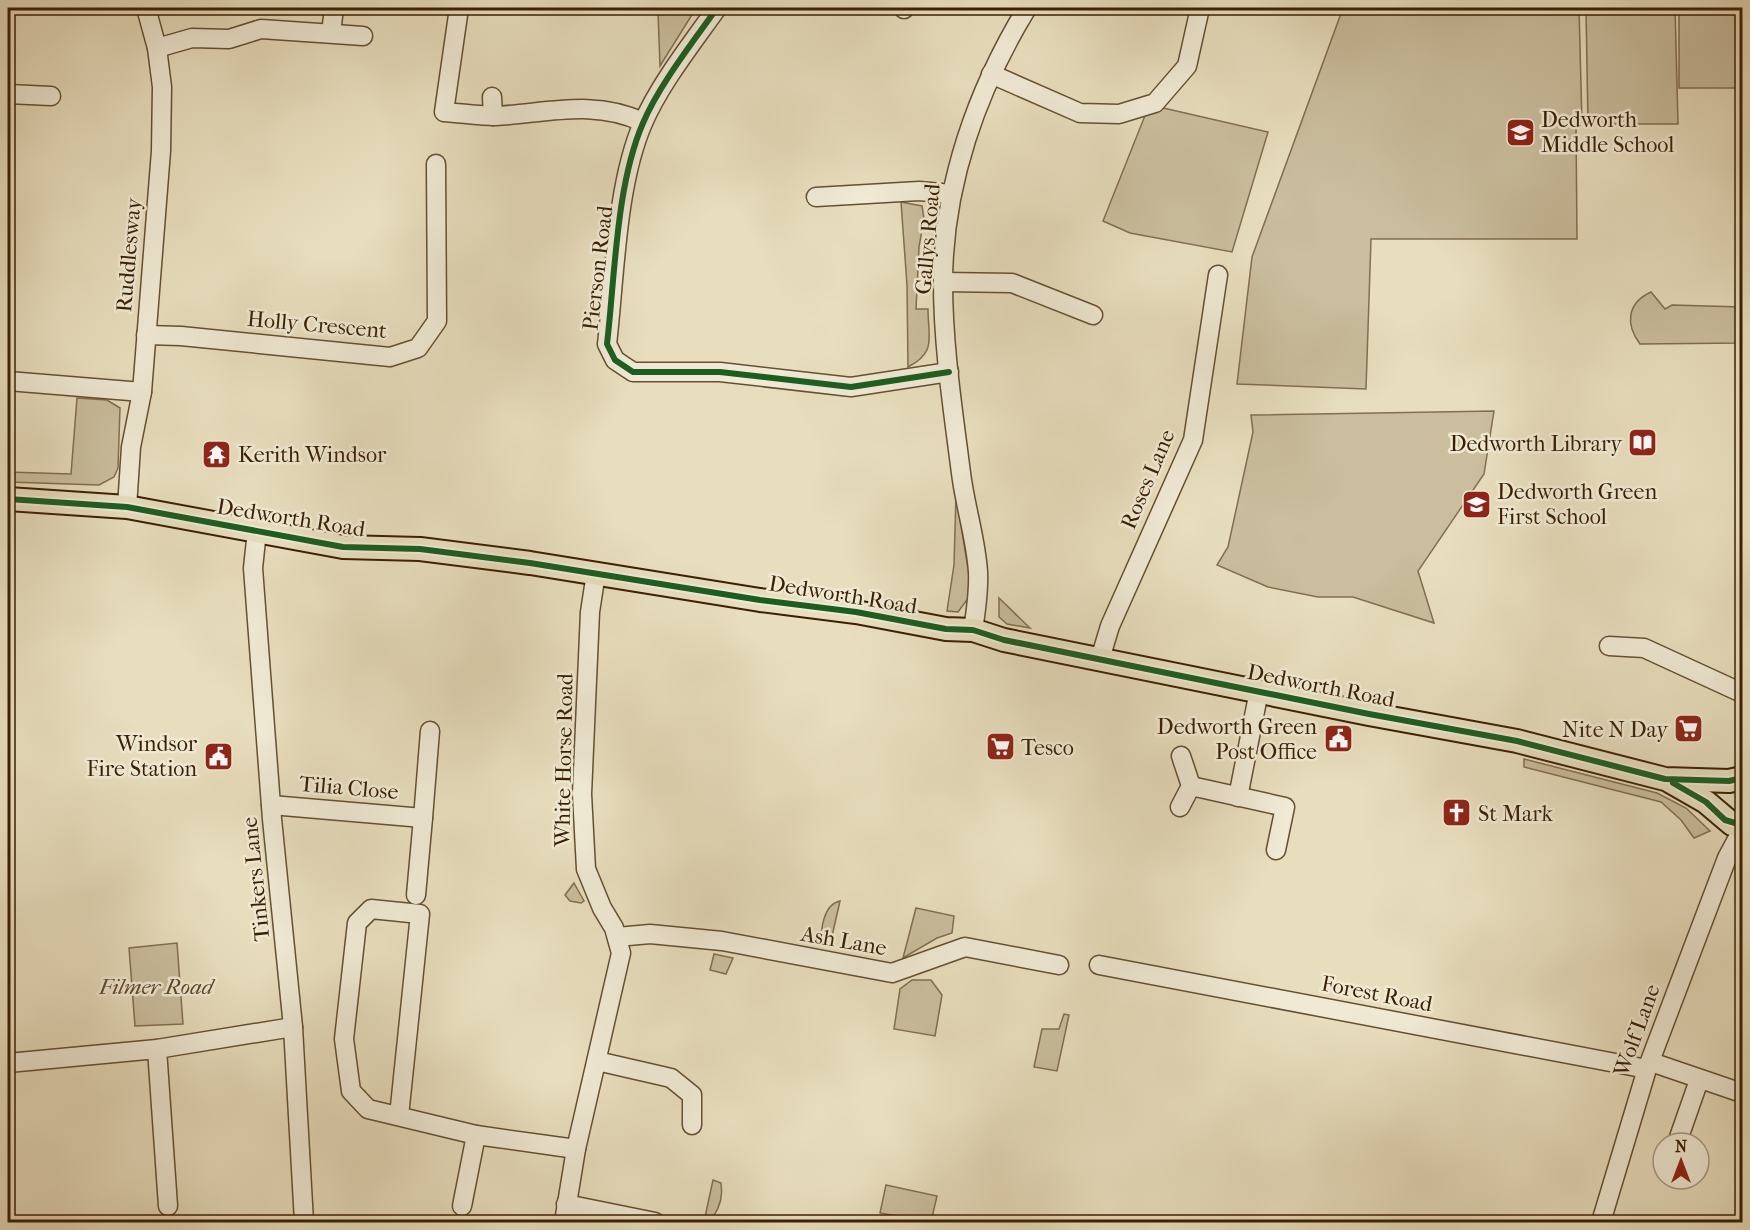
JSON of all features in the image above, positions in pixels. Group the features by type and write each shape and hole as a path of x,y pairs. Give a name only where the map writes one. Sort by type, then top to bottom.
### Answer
{"main road":[{"name":"Dedworth Road","path":"8,499 127,507 343,547 420,549 596,573 760,600 856,612 946,629 973,630 1004,640 1517,741 1665,779 1689,791 1732,822"},
{"name":"Dedworth Road","path":"1665,779 1736,780"},
{"name":"Dedworth Road","path":"1732,822 1717,795 1736,780"}],"street":[{"name":"Ruddlesway","path":"127,507 131,447 142,392 160,151 162,87 157,48 146,8"},
{"path":"331,33 334,8"},
{"path":"459,8 444,112 493,116 591,108 621,111 643,122"},
{"name":"Pierson Road","path":"717,8 687,49 643,122 627,170 607,344 615,360 633,372 720,372 851,387 949,372"},
{"name":"Gallys Road","path":"973,630 979,588 978,568 962,486 949,372 943,282 952,194 969,129 990,74 1027,8"},
{"path":"990,74 1080,113 1119,114 1155,103 1187,66 1200,8"},
{"path":"157,48 192,38 229,39 261,28 363,36"},
{"path":"8,94 40,91"},
{"path":"492,97 493,116"},
{"name":"Holly Crescent","path":"146,335 390,357 418,348 437,321 432,175"},
{"path":"816,198 920,191 952,194"},
{"name":"Roses Lane","path":"1100,659 1110,626 1193,440 1218,274"},
{"path":"943,282 1012,283 1093,315"},
{"path":"8,381 142,392"},
{"name":"Tinkers Lane","path":"257,531 253,568 271,805 293,1027 304,1222"},
{"name":"White Horse Road","path":"564,1222 576,1149 621,953 617,937 586,869 582,794 590,612 596,573"},
{"path":"1609,646 1644,648 1743,693"},
{"path":"1238,797 1259,691"},
{"name":"Tilia Close","path":"416,895 430,731"},
{"path":"1180,807 1191,786 1181,756"},
{"path":"1191,786 1285,807 1276,850"},
{"name":"Tilia Close","path":"271,805 423,818"},
{"name":"Wolf Lane","path":"1601,1222 1649,1066 1727,858 1732,822"},
{"path":"399,1116 420,914 371,909 357,923 344,1040 351,1091 368,1109 476,1135 576,1149"},
{"name":"Ash Lane","path":"617,937 651,934 722,941 892,973 965,947 1059,964"},
{"name":"Forest Road","path":"1099,965 1649,1066 1743,1093"},
{"path":"8,1063 157,1049 293,1027"},
{"path":"157,1049 168,1206"},
{"path":"597,1061 671,1078 692,1095 692,1125"},
{"path":"1681,1131 1699,1080"},
{"path":"462,1206 476,1135"},
{"path":"566,1204 655,1222"}],"green space":[{"path":"542,8 699,9 693,13 660,66 658,12"},
{"path":"1343,8 1579,8 1582,124 1576,125 1577,239 1371,239 1366,389 1237,384 1252,257"},
{"path":"1586,8 1675,8 1678,124 1588,124"},
{"path":"1679,8 1742,8 1742,88 1679,88"},
{"path":"1159,107 1268,132 1232,252 1130,233 1103,221 1146,113"},
{"path":"901,202 922,206 924,219 919,247 916,309 928,309 929,343 927,350 923,356 908,367 907,285"},
{"path":"1651,292 1665,309 1672,305 1742,307 1742,343 1640,344 1632,329 1631,315 1637,302"},
{"path":"77,398 107,400 120,408 118,468 114,477 99,485 8,482 8,472 71,474"},
{"path":"1494,411 1484,474 1418,571 1434,623 1353,597 1318,597 1268,587 1217,565 1228,547 1253,432 1251,415"},
{"path":"956,495 972,593 958,612 947,611 954,565"},
{"path":"999,598 1030,628 1007,624 999,617"},
{"path":"1524,759 1657,793 1686,808 1710,831 1694,838 1681,820 1661,802 1524,767"},
{"path":"574,883 584,901 581,903 570,901 565,895"},
{"path":"840,901 830,945 822,944 824,918 830,907"},
{"path":"916,908 954,916 952,933 937,938 903,958"},
{"name":"Filmer Road","path":"177,943 183,1024 135,1026 129,948"},
{"path":"714,954 733,958 726,974 710,970"},
{"path":"912,980 931,980 942,995 935,1036 894,1029 900,989"},
{"path":"1064,1014 1069,1015 1057,1071 1034,1067 1042,1029 1059,1029"},
{"path":"713,1180 721,1183 722,1192 713,1217 705,1217"},
{"path":"886,1185 937,1196 931,1222 880,1213"}],"cycle path":[{"path":"717,8 658,94 643,123 634,148 627,174 618,231 607,344 615,360 633,372 720,372 851,387 949,372"},
{"path":"8,499 127,507 343,547 420,549 530,563 760,600 856,612 946,629 973,630 1004,640 1369,714 1517,741 1665,779 1729,781 1742,778"},
{"path":"1673,783 1706,802 1725,820 1742,825"}],"place":[{"name":"Dedworth Middle School","path":"1520,132"},
{"name":"Dedworth Library","path":"1643,443"},
{"name":"Kerith Windsor","path":"217,454"},
{"name":"Dedworth Green First School","path":"1476,504"},
{"name":"Nite N Day","path":"1689,729"},
{"name":"Dedworth Green Post Office","path":"1338,739"},
{"name":"Tesco","path":"1000,747"},
{"name":"Windsor Fire Station","path":"218,756"},
{"name":"St Mark","path":"1457,813"}]}
